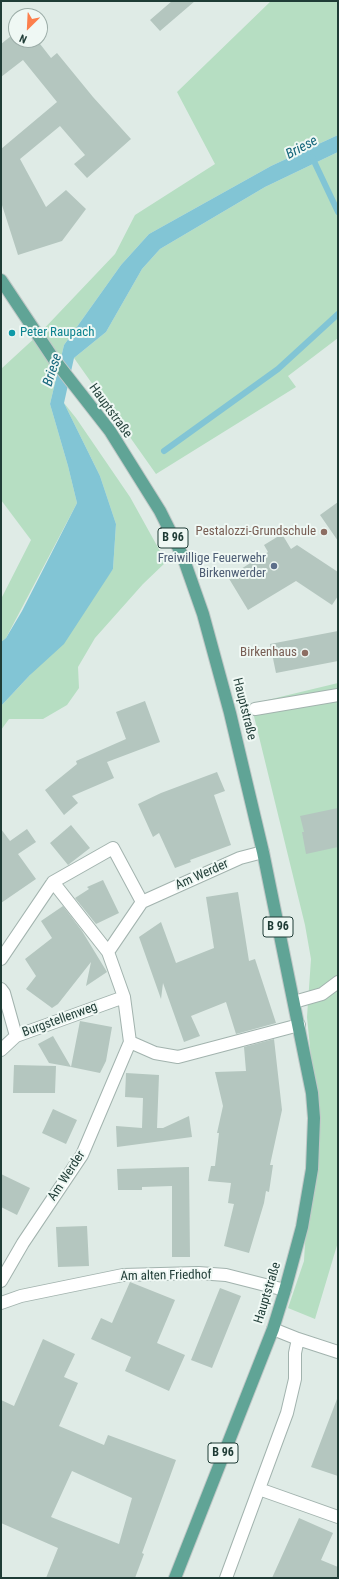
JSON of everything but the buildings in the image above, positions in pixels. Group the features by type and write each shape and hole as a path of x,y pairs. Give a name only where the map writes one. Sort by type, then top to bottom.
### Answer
{"main road":[{"name":"Hauptstraße","path":"2,286 53,358 110,431 160,511 183,557 203,614 220,671 263,852 312,1093 314,1138 308,1200 285,1290 273,1329 175,1578"}],"street":[{"name":"Hauptstraße","path":"255,709 338,694"},
{"path":"1,959 53,882 113,848 142,902 108,952"},
{"name":"Am Werder","path":"142,902 240,858 263,852"},
{"path":"53,882 108,952 124,997 130,1042 155,1053 178,1057 299,1025"},
{"path":"294,1002 322,994 338,982"},
{"path":"1,989 4,993 16,1036"},
{"name":"Burgstellenweg","path":"1,1050 16,1036 124,997"},
{"name":"Am Werder","path":"1,1281 23,1243 82,1155 130,1042"},
{"name":"Am alten Friedhof","path":"1,1303 21,1296 123,1275 198,1273 226,1275 285,1290"},
{"path":"273,1329 338,1352"},
{"path":"226,1578 292,1396 295,1379 298,1339"},
{"path":"259,1489 338,1517"}],"green space":[{"path":"271,1 338,1 338,135 271,166 149,234 121,265 64,345 50,404 77,503 6,638 1,642 1,599 31,540 1,500 1,369 38,335 115,254 135,215 215,164 177,92"},
{"path":"338,152 338,338 288,376 296,387 156,474 74,358 106,332 142,269 160,249 265,187"},
{"path":"64,403 76,418 130,497 166,562 143,584 95,638 78,667 79,688 67,705 43,719 9,719 1,730 1,706 30,675 113,569 116,524 100,476"},
{"path":"338,683 338,1242 315,1319 288,1308 304,1261 317,1119 307,1017 311,959 305,925 251,704"}],"water":[{"path":"338,135 338,152 265,187 160,249 142,269 106,332 74,358 64,403 100,476 116,524 113,569 64,644 30,675 1,706 1,642 6,638 22,611 77,503 50,404 64,345 121,265 149,234 271,166"}],"waterway":[{"name":"Briese","path":"312,157 338,212"},
{"path":"164,451 278,369 338,314"}],"place":[{"name":"Peter Raupach","path":"12,333"},
{"name":"Pestalozzi-Grundschule","path":"324,532"},
{"name":"Freiwillige Feuerwehr Birkenwerder","path":"274,566"},
{"name":"Birkenhaus","path":"305,653"}]}
